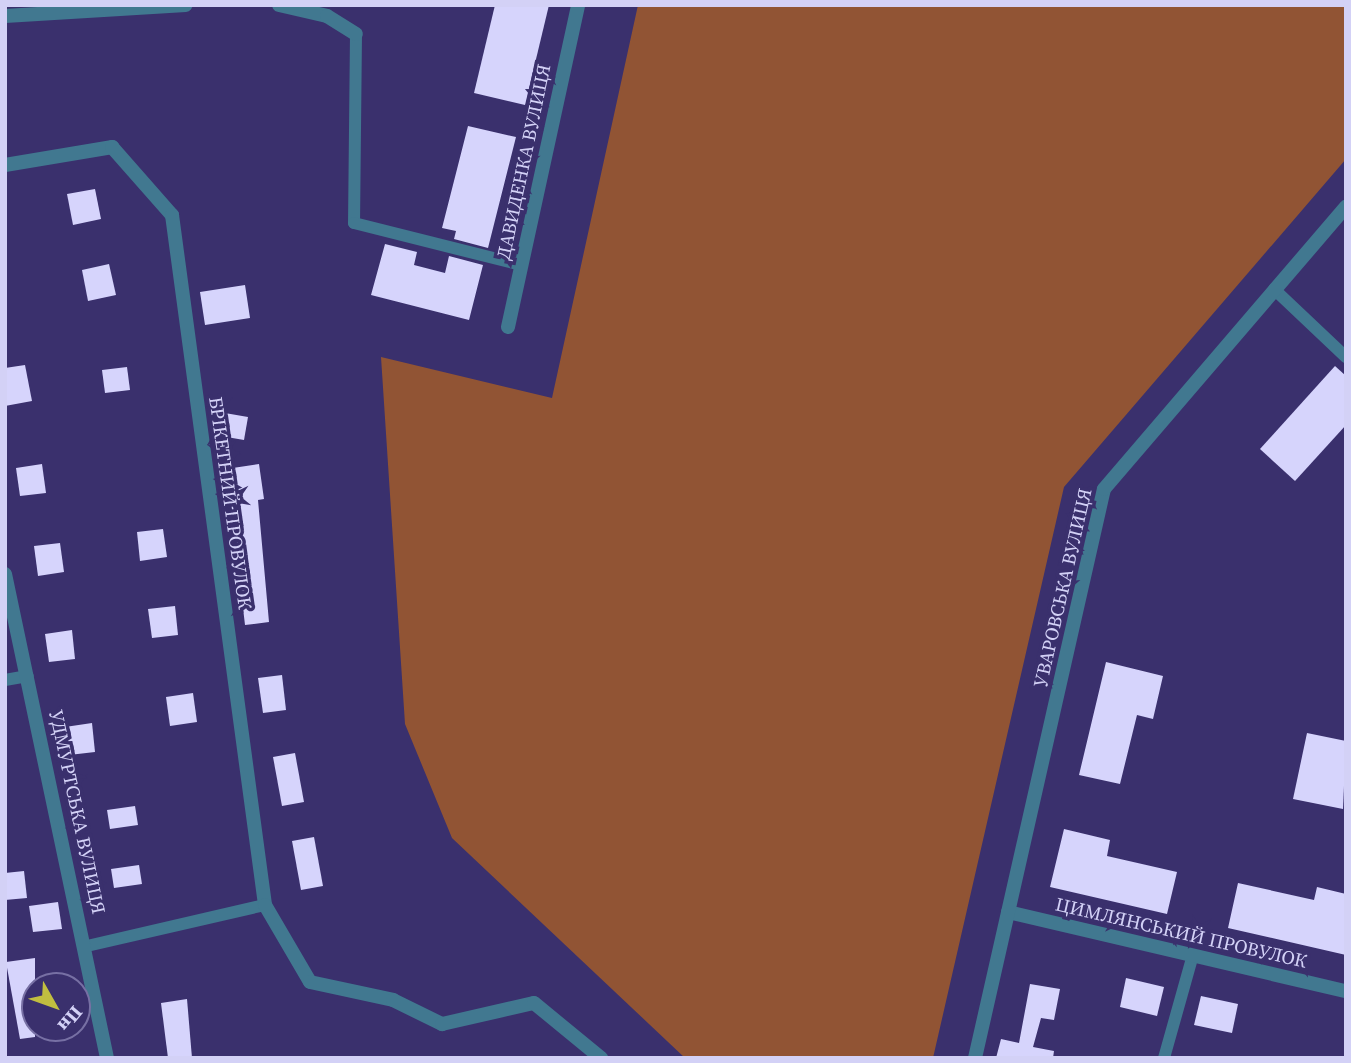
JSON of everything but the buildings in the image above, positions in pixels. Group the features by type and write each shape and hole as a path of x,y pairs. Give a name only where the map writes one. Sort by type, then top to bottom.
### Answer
{"street":[{"path":"5,16 186,5"},
{"path":"279,5 327,16 356,34"},
{"name":"ДАВИДЕНКА ВУЛИЦЯ","path":"508,327 578,5"},
{"name":"БРIКЕТНИЙ ПРОВУЛОК","path":"5,165 111,147 172,215 265,905 310,982 393,1000 442,1024 534,1003 601,1058"},
{"name":"УВАРОВСЬКА ВУЛИЦЯ","path":"975,1058 1104,489 1346,207"},
{"name":"УДМУРТСЬКА ВУЛИЦЯ","path":"5,575 87,946 107,1058"},
{"name":"ЦИМЛЯНСЬКИЙ ПРОВУЛОК","path":"1008,912 1346,991"}],"lane":[{"path":"356,34 354,223 521,265"},
{"path":"1274,289 1346,358"},
{"path":"5,680 28,676"},
{"path":"87,946 265,905"},
{"path":"1164,1058 1193,955"}],"shaded area":[{"path":"638,5 1346,5 1346,159 1064,487 933,1058 685,1058 452,838 405,724 381,357 552,398"}]}
